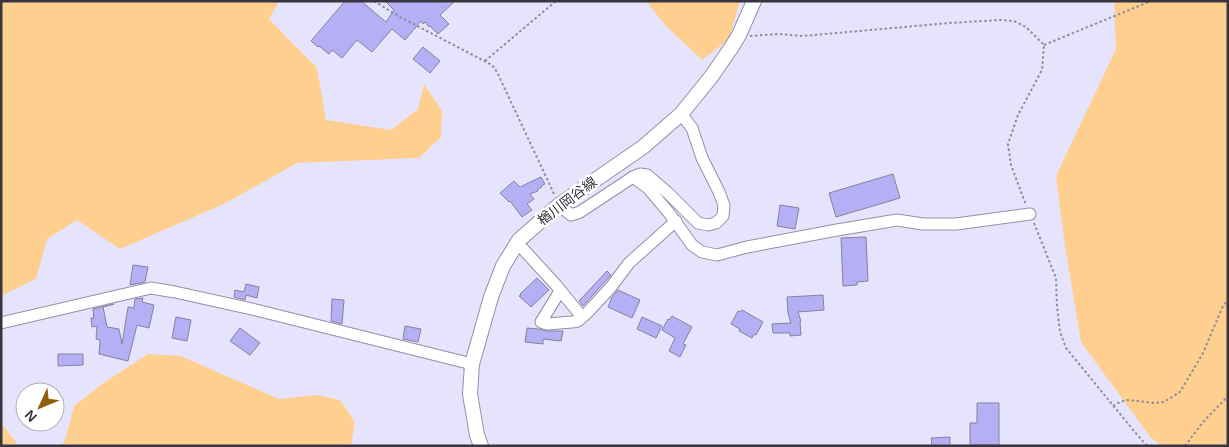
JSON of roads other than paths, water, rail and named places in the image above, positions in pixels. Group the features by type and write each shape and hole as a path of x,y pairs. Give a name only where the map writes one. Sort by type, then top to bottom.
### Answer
{"main road":[{"name":"楢川岡谷線","path":"482,446 477,435 471,404 472,364 491,297 503,266 519,240 559,205 643,146 667,128 681,114 711,76 739,35 754,1"}],"street":[{"path":"559,205 572,215 580,212 640,174 648,175 698,223 708,225 716,223 723,216 724,205 702,158 692,128 681,114"},
{"path":"633,177 648,188 676,221 692,245 702,252 717,255 746,247 897,220 923,224 956,224 1030,214"},
{"path":"560,291 541,322 547,324 578,321 611,287 629,263 676,221"},
{"path":"523,249 582,317"},
{"path":"1,323 151,288 256,310 472,364"}]}
